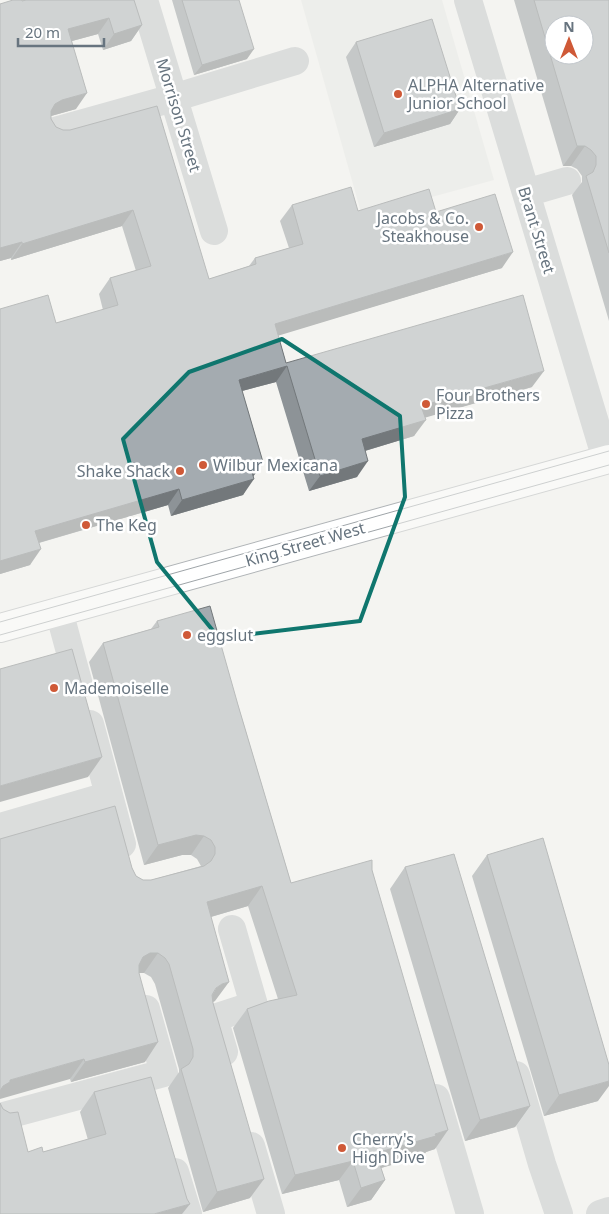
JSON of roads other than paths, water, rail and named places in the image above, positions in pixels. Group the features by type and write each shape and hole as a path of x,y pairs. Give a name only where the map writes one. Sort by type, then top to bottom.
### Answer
{"main road":[{"name":"King Street West","path":"0,628 607,459"}],"street":[{"name":"Morrison Street","path":"144,0 214,231"},
{"name":"Brant Street","path":"468,0 607,459"},
{"path":"55,131 295,62"},
{"path":"526,193 567,181"},
{"path":"60,611 129,868"},
{"path":"0,827 97,799"},
{"path":"230,1074 214,1018 254,1005 232,929"},
{"path":"0,1117 164,1073 140,988"},
{"path":"510,1053 542,1164 559,1214"},
{"path":"429,1074 470,1214"},
{"path":"148,1077 156,1105"},
{"path":"244,1121 271,1214"},
{"path":"169,1150 188,1214"},
{"path":"600,1214 609,1211"}],"tram line":[{"path":"0,622 609,451"},
{"path":"0,635 609,465"}],"place":[{"name":"ALPHA Alternative Junior School","path":"398,94"},
{"name":"Jacobs & Co. Steakhouse","path":"479,227"},
{"name":"Four Brothers Pizza","path":"426,404"},
{"name":"Wilbur Mexicana","path":"203,465"},
{"name":"Shake Shack","path":"180,471"},
{"name":"The Keg","path":"86,525"},
{"name":"eggslut","path":"187,635"},
{"name":"Mademoiselle","path":"54,688"},
{"name":"Cherry's High Dive","path":"342,1148"}]}
